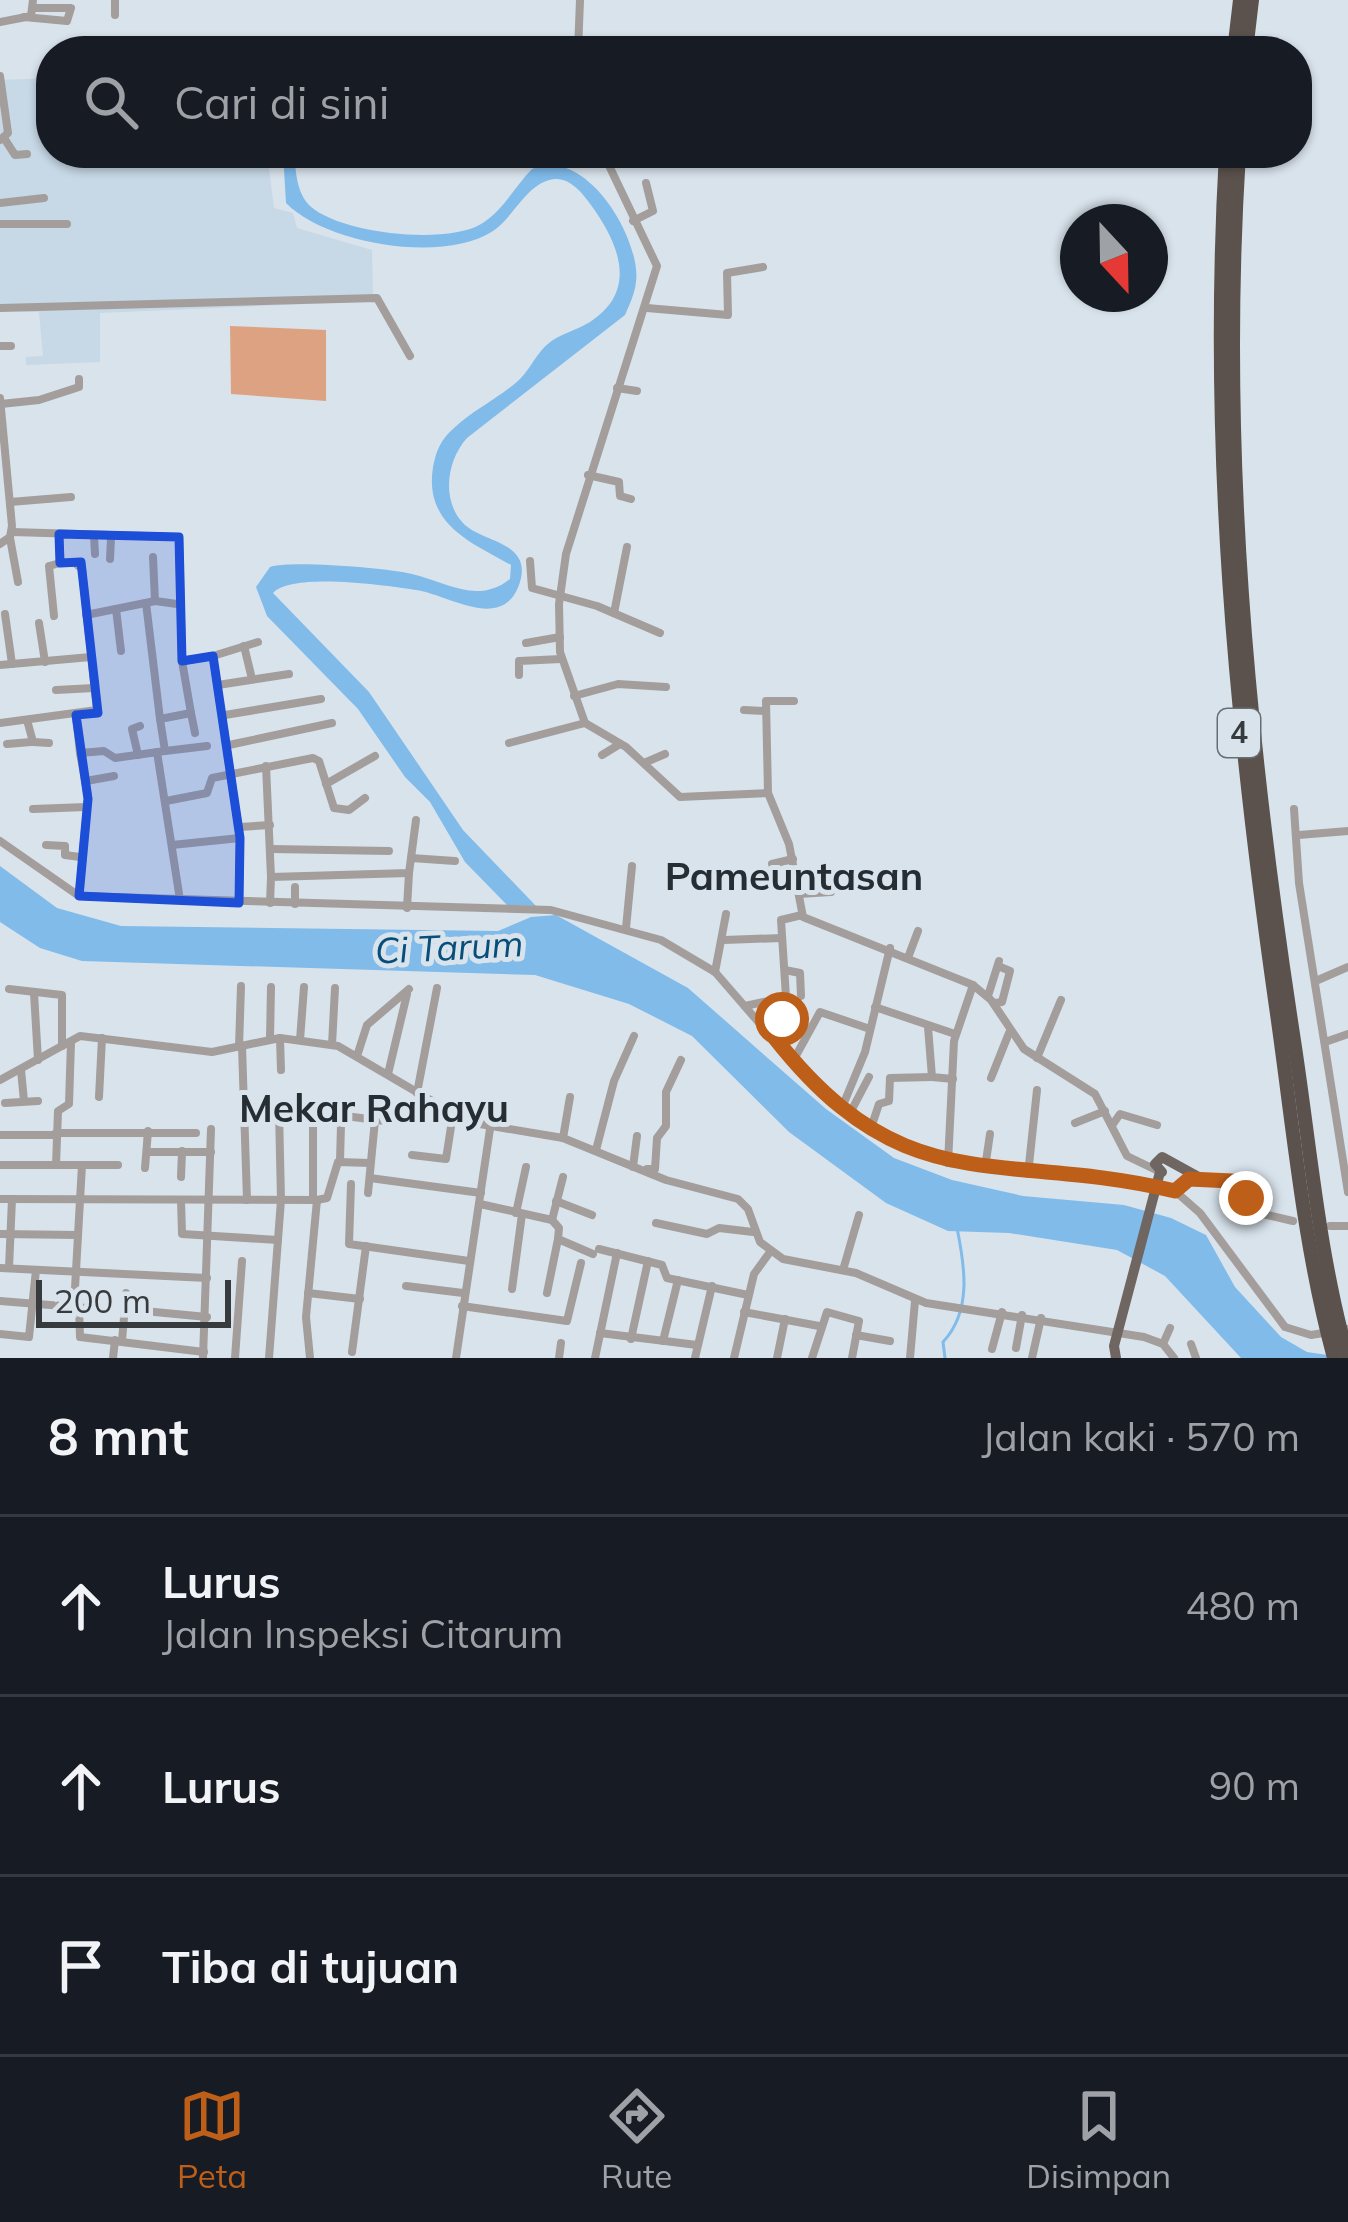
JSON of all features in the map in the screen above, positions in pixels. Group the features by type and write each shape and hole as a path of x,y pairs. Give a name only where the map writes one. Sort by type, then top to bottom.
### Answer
{"highway":[{"path":"1236,36 1240,0"},
{"path":"1248,36 1252,0"},
{"name":"4","path":"1225,168 1217,343 1229,633 1246,800 1327,1305 1348,1358"},
{"name":"4","path":"1239,168 1231,408 1241,632 1257,792 1334,1358"}],"main road":[{"path":"1106,1358 1116,1346 1159,1170 1194,1177"}],"street":[{"path":"115,0 115,15"},
{"path":"579,36 580,0"},
{"path":"0,22 24,17 34,22 67,21 71,8 33,4 24,17"},
{"path":"0,76 8,122 2,139 15,155 28,154"},
{"path":"610,168 657,262 646,308 588,475 560,595 561,659 585,723 621,743 680,796 768,793"},
{"path":"633,221 652,213 646,183"},
{"path":"0,203 44,198"},
{"path":"0,224 67,224"},
{"path":"646,308 728,315 727,273 763,267"},
{"path":"0,308 377,298 410,356"},
{"path":"0,346 11,346"},
{"path":"18,581 4,478 1,400 54,397 79,387 80,379"},
{"path":"616,388 637,391"},
{"path":"588,475 620,482 620,496 631,499"},
{"path":"10,502 71,497"},
{"path":"59,533 60,563"},
{"path":"0,544 11,534 179,537 177,604 196,733"},
{"path":"94,536 94,554"},
{"path":"110,538 110,559"},
{"path":"614,613 627,548"},
{"path":"153,557 151,602 161,751 180,900"},
{"path":"530,561 532,588 614,613 660,633"},
{"path":"0,723 97,710 80,566 49,566 54,616"},
{"path":"86,615 151,602 177,604"},
{"path":"116,609 121,651"},
{"path":"5,614 13,664"},
{"path":"39,623 45,662"},
{"path":"526,643 560,637"},
{"path":"182,661 258,642"},
{"path":"244,646 252,680"},
{"path":"213,656 239,832 239,903"},
{"path":"0,665 91,657"},
{"path":"519,675 519,662 561,659"},
{"path":"218,685 289,674"},
{"path":"574,696 618,684 666,687"},
{"path":"56,690 94,688"},
{"path":"225,715 321,699"},
{"path":"794,701 767,700 768,793 793,859 802,915"},
{"path":"744,710 766,711"},
{"path":"160,719 191,713"},
{"path":"76,716 86,781 79,896"},
{"path":"27,720 33,742"},
{"path":"229,745 332,723"},
{"path":"509,743 585,723"},
{"path":"138,754 132,729 140,726"},
{"path":"8,744 49,742"},
{"path":"602,754 621,743"},
{"path":"80,753 138,754 207,746"},
{"path":"644,763 665,754"},
{"path":"326,784 375,756"},
{"path":"166,801 207,794 210,778 317,759 336,810 355,808 364,798"},
{"path":"266,766 270,903"},
{"path":"86,781 114,776"},
{"path":"33,808 86,808"},
{"path":"1294,809 1299,883 1328,1041 1348,1192"},
{"path":"407,908 416,820"},
{"path":"172,845 270,824"},
{"path":"1299,835 1348,831"},
{"path":"0,841 79,896 547,910 662,940 715,972 793,1061 845,1113 871,1129 948,1163 1140,1182 1175,1191 1200,1213 1285,1328 1311,1335 1348,1329"},
{"path":"46,845 64,847 64,855 80,857"},
{"path":"272,849 333,855 389,851"},
{"path":"411,858 455,861"},
{"path":"772,864 793,859"},
{"path":"626,928 632,866"},
{"path":"271,877 409,873"},
{"path":"295,904 296,887"},
{"path":"799,894 831,892"},
{"path":"715,972 726,914"},
{"path":"743,1006 786,998 781,920 802,915 909,955 974,985 991,1000 1009,1034 1036,1058 1095,1094 1127,1156 1159,1170"},
{"path":"909,955 919,931"},
{"path":"724,940 782,938"},
{"path":"845,1113 890,948"},
{"path":"991,1000 999,963"},
{"path":"1318,980 1348,967"},
{"path":"785,970 800,974 801,996"},
{"path":"948,1163 956,1034 974,985"},
{"path":"241,986 247,1200"},
{"path":"271,987 281,1070"},
{"path":"300,1040 304,987"},
{"path":"332,1045 335,988"},
{"path":"417,1093 437,988"},
{"path":"9,989 63,996 70,1104 58,1111 56,1165"},
{"path":"358,1053 367,1025 408,990 388,1074"},
{"path":"34,993 38,1060"},
{"path":"1036,1058 1061,1000"},
{"path":"875,1007 956,1034"},
{"path":"793,1061 820,1012 870,1029"},
{"path":"774,1037 782,1019"},
{"path":"928,1027 932,1078"},
{"path":"991,1078 1009,1034"},
{"path":"1328,1041 1348,1034"},
{"path":"596,1150 614,1081 634,1036"},
{"path":"99,1097 102,1038"},
{"path":"0,1080 66,1043 102,1038 212,1052 275,1038 332,1045 358,1053 453,1114 490,1129 563,1138 637,1169 738,1199 748,1209 753,1232 770,1252 843,1270 915,1301 1041,1318 1116,1346 1162,1344"},
{"path":"637,1169 655,1169 656,1141 666,1129 666,1092 681,1060"},
{"path":"21,1070 24,1100"},
{"path":"845,1113 869,1076"},
{"path":"871,1129 879,1104 889,1102 890,1078 953,1079"},
{"path":"1028,1174 1036,1090"},
{"path":"563,1138 570,1097"},
{"path":"5,1103 38,1101"},
{"path":"245,1106 280,1111 281,1200 269,1358"},
{"path":"1075,1123 1105,1111"},
{"path":"412,1155 446,1159 453,1114"},
{"path":"1112,1125 1120,1114 1157,1125"},
{"path":"310,1358 313,1115"},
{"path":"368,1193 375,1120"},
{"path":"0,1199 315,1200 327,1197 340,1161 343,1121 393,1122"},
{"path":"456,1358 490,1129"},
{"path":"82,1165 76,1270 80,1337 204,1355 212,1235 212,1130"},
{"path":"145,1168 148,1131"},
{"path":"0,1135 196,1133"},
{"path":"985,1168 990,1134"},
{"path":"637,1136 637,1169"},
{"path":"147,1151 212,1151"},
{"path":"181,1177 182,1151"},
{"path":"340,1161 370,1162"},
{"path":"0,1165 118,1165"},
{"path":"512,1289 515,1213 526,1167"},
{"path":"552,1220 563,1177"},
{"path":"1175,1191 1194,1177 1232,1181 1254,1212 1293,1221"},
{"path":"370,1178 482,1193"},
{"path":"350,1184 348,1242 469,1261"},
{"path":"12,1199 5,1268 207,1279"},
{"path":"181,1199 181,1234 278,1240"},
{"path":"556,1201 592,1215"},
{"path":"480,1204 552,1220 559,1228 548,1293"},
{"path":"843,1270 859,1215"},
{"path":"656,1223 707,1234 719,1228 753,1232"},
{"path":"1330,1226 1348,1226"},
{"path":"6,1234 78,1235"},
{"path":"558,1239 662,1265 664,1277 748,1295"},
{"path":"352,1352 366,1246"},
{"path":"734,1358 748,1295 770,1252"},
{"path":"595,1358 617,1253"},
{"path":"235,1358 242,1261"},
{"path":"631,1339 648,1261"},
{"path":"462,1306 567,1322 581,1263"},
{"path":"0,1334 29,1336 37,1270"},
{"path":"663,1341 678,1280"},
{"path":"406,1286 463,1293"},
{"path":"695,1358 712,1286"},
{"path":"113,1358 126,1293"},
{"path":"308,1294 360,1299"},
{"path":"0,1301 100,1309"},
{"path":"910,1358 915,1301"},
{"path":"144,1311 207,1317"},
{"path":"744,1312 819,1327"},
{"path":"812,1358 824,1312 856,1318 852,1358"},
{"path":"992,1349 1002,1312"},
{"path":"1016,1348 1022,1315"},
{"path":"1033,1358 1041,1318"},
{"path":"777,1358 785,1319"},
{"path":"1162,1344 1170,1328"},
{"path":"599,1334 697,1345"},
{"path":"856,1335 890,1340"},
{"path":"560,1358 561,1343"},
{"path":"1162,1344 1174,1358"},
{"path":"1191,1344 1196,1358"},
{"path":"161,1358 163,1346"}],"highlighted area":[{"path":"59,534 179,537 182,661 213,656 240,838 239,903 79,896 88,799 76,715 98,713 81,562 60,563"}],"shaded area":[{"path":"36,79 36,168 269,168 274,208 293,213 297,228 372,250 373,301 100,313 100,362 26,365 26,357 43,356 39,312 0,311 0,80"},
{"path":"230,326 326,330 326,401 231,394"}],"water":[{"path":"284,168 296,168 302,194 325,216 368,230 444,234 489,219 532,169 564,168 602,195 632,251 636,282 625,315 467,438 451,468 449,492 456,514 471,530 519,558 520,582 510,600 485,609 416,590 340,582 299,583 273,593 369,692 463,830 536,906 507,905 465,862 430,802 405,777 358,709 267,616 256,587 270,567 297,564 400,572 474,591 498,587 510,579 511,565 466,539 443,517 432,487 436,456 449,432 520,379 549,343 605,310 619,282 616,251 584,196 561,179 537,186 493,231 445,246 386,245 356,239 304,217 286,203"},
{"name":"Ci Tarum","path":"0,866 57,908 121,926 498,931 531,917 556,915 688,988 826,1109 894,1158 952,1180 1023,1196 1124,1205 1171,1218 1206,1235 1235,1287 1281,1337 1307,1352 1348,1358 1241,1358 1165,1276 1117,1250 1009,1233 948,1231 886,1203 789,1132 692,1036 629,1004 535,975 82,961 40,948 0,922"}],"waterway":[{"path":"945,1358 943,1342 959,1317 964,1288 957,1228"}],"district":[{"name":"Pameuntasan","path":"794,876"},
{"name":"Mekar Rahayu","path":"374,1108"}],"route":[{"path":"782,1019 774,1037 828,1100 880,1133 948,1163 1140,1182 1175,1191 1189,1179 1232,1181 1246,1198"}]}
